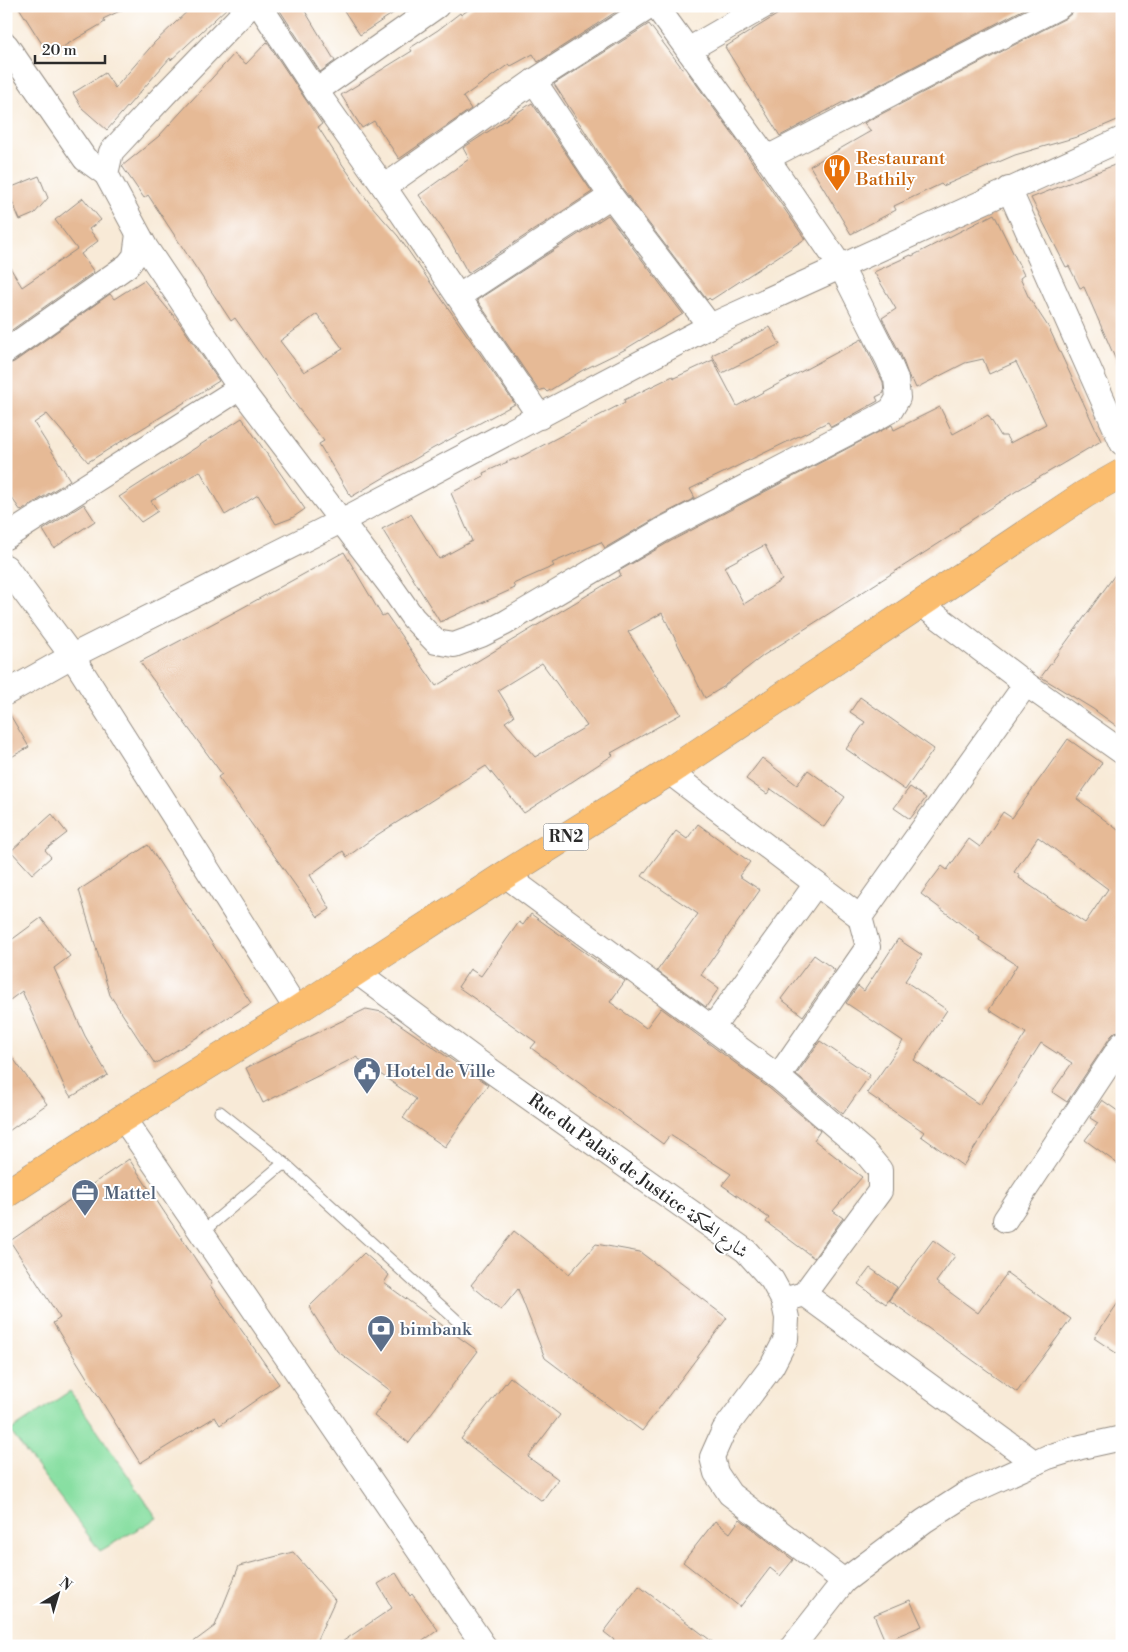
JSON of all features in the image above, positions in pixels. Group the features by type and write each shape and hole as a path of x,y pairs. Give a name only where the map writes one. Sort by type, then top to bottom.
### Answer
{"highway":[{"name":"RN2","path":"6,1194 669,772 1085,494 1122,473"}],"street":[{"path":"106,174 111,152 250,6"},
{"path":"260,6 316,91 459,296 540,417"},
{"path":"316,91 437,6"},
{"path":"384,187 534,81 651,6"},
{"path":"6,45 85,158 106,174 146,248 240,388 390,585 412,618 436,642 454,645 481,635 505,623 664,529 891,410 898,398 896,379 888,360 840,267 767,158 656,6"},
{"path":"688,50 764,6"},
{"path":"767,158 1060,6"},
{"path":"534,81 611,196 710,326"},
{"path":"6,692 72,656 341,521 710,326 1122,139"},
{"path":"1009,189 1122,443"},
{"path":"459,296 611,196"},
{"path":"6,351 128,266 135,256 138,234"},
{"path":"6,537 240,388"},
{"path":"6,567 72,656 297,1010"},
{"path":"921,604 1026,684 1122,752"},
{"path":"860,917 1026,684"},
{"path":"669,772 860,917 868,947 778,1077"},
{"path":"505,875 713,1027 778,1077 864,1151 880,1170 880,1191 794,1297 1035,1462"},
{"path":"713,1027 816,884"},
{"name":"Rue du Palais de Justice شارع المحكمة","path":"357,972 473,1058 746,1251 772,1280 794,1297 788,1318 786,1339 772,1366 724,1430 712,1457 716,1473 730,1494 844,1581"},
{"path":"1005,1220 1122,1044"},
{"path":"123,1118 202,1232 476,1643"},
{"path":"792,1646 844,1581 924,1521 966,1494 1035,1462 1081,1447 1122,1438"}],"lane":[{"path":"220,1112 284,1163 464,1327"},
{"path":"202,1232 284,1163"}],"green space":[{"path":"70,1391 157,1518 100,1551 10,1431"}],"building":[{"path":"18,6 130,6 103,19 105,22 49,55"},
{"path":"193,6 229,6 171,60 170,58 107,130 82,108 73,93 105,73 115,88 155,42"},
{"path":"277,6 302,6 335,61 320,72"},
{"path":"341,6 404,6 360,35"},
{"path":"474,6 625,6 538,62 533,54 511,66 509,64 463,97 471,109 399,159 374,121 362,128 341,95 412,51 410,48 460,13 461,15"},
{"path":"791,6 1030,6 780,136 725,47"},
{"path":"1074,6 1122,6 1122,118 1080,136 1015,155 943,186 941,184 894,206 896,210 851,234 810,166 871,131 864,123 1066,18 1072,13"},
{"path":"649,24 682,68 684,67 805,239 711,300 709,298 707,300 622,188 554,84"},
{"path":"267,42 322,124 318,127 340,161 370,204 398,236 515,404 432,449 351,497 319,444 324,441 298,408 235,318 231,321 148,195 144,198 122,166 159,136 234,54 246,64","holes":["317,314 343,349 304,372 280,341"]},
{"path":"532,103 592,192 468,273 448,237 419,195 469,159 463,148"},
{"path":"1122,162 1122,374 1084,287 1080,288 1069,266 1066,267 1031,198"},
{"path":"39,176 48,198 34,214 20,220 7,189"},
{"path":"83,198 101,220 89,229 98,241 81,254 94,272 6,334 6,261 22,287 77,249 55,220"},
{"path":"994,214 1024,275 1020,278 1028,296 1049,328 1101,441 1018,490 959,528 960,530 764,655 725,686 705,698 662,613 628,632 681,714 611,753 613,755 524,813 486,766 377,835 347,857 343,851 310,875 330,909 318,917 218,777 222,774 140,662 344,552 382,616 386,614 436,686 621,575 619,571 671,541 892,425 894,430 940,407 953,434 988,415 1001,436 1006,436 1010,443 1046,424 1016,362 989,374 983,359 965,363 916,388 912,379 910,380 901,355 882,318 896,309 874,272 912,256","holes":["765,545 782,580 744,604 724,567","542,663 587,726 535,757 505,722 514,716 498,690"]},
{"path":"608,215 683,314 624,350 583,370 547,392 544,389 539,391 477,300"},
{"path":"144,280 181,325 219,381 88,462 47,414 34,423 70,480 21,511 6,490 6,365 14,362 110,294 114,299"},
{"path":"770,327 780,344 722,373 712,355"},
{"path":"862,339 883,382 884,393 876,397 878,401 831,427 828,422 690,489 695,498 605,548 601,542 552,563 554,566 513,584 515,588 440,622 382,529 411,514 439,559 472,541 451,493 484,476 483,473 515,460 625,402 624,400 673,376 674,378 713,360 737,406"},
{"path":"242,418 305,509 292,518 276,524 258,495 225,515 200,471 151,501 158,511 141,522 119,497"},
{"path":"84,504 95,521 54,548 43,530"},
{"path":"1122,565 1122,730 1093,709 1041,677"},
{"path":"860,697 934,749 905,790 846,749 865,722 850,712"},
{"path":"6,708 29,747 6,760"},
{"path":"1068,739 1102,763 1077,799 1122,833 1122,1030 1115,1032 1111,1036 1067,1102 1052,1092 1072,1063 1041,1043 963,1166 921,1136 924,1132 867,1093 903,1041 846,1003 858,986 864,991 898,939 922,955 905,981 947,1010 914,1060 980,1105 1026,1033 989,1010 1017,965 979,940 980,938 921,894 942,866 947,870 969,839 980,847 1003,812 1012,818","holes":["1038,837 1108,889 1085,923 1019,878 1020,876 1014,872"]},
{"path":"762,758 797,785 808,770 845,797 824,827 771,789 767,794 746,779"},
{"path":"910,787 926,798 910,819 894,808"},
{"path":"52,814 67,833 45,850 51,857 32,874 11,851"},
{"path":"698,824 750,862 739,876 760,890 701,975 719,988 706,1007 657,971 698,914 642,876 676,831 687,839"},
{"path":"148,845 251,1003 155,1064 110,995 79,890"},
{"path":"531,914 625,981 610,1002 646,1028 661,1008 769,1088 820,1131 814,1140 862,1177 833,1211 843,1218 814,1258 766,1222 769,1218 722,1185 731,1174 670,1135 663,1144 531,1048 536,1042 458,987 470,969 481,976 519,922 523,925"},
{"path":"41,918 70,956 54,968 85,1036 108,1075 71,1097 65,1088 22,991 6,1003 6,944"},
{"path":"814,955 835,970 803,1016 781,999"},
{"path":"366,1009 382,1012 488,1085 445,1147 403,1118 416,1099 356,1057 263,1103 246,1068"},
{"path":"820,1041 870,1075 843,1114 796,1075"},
{"path":"6,1049 47,1104 6,1133"},
{"path":"1102,1100 1122,1114 1122,1167 1085,1140 1098,1123 1090,1118"},
{"path":"129,1159 212,1284 210,1285 279,1384 220,1425 215,1417 140,1463 53,1323 60,1318 10,1241"},
{"path":"514,1231 569,1274 596,1244 640,1252 727,1318 642,1431 545,1358 518,1289 501,1310 471,1285"},
{"path":"933,1240 955,1256 936,1282 978,1313 1007,1273 1071,1319 1017,1392 889,1300"},
{"path":"364,1253 389,1275 384,1283 478,1351 409,1443 374,1416 391,1391 337,1351 309,1307"},
{"path":"870,1268 897,1287 886,1304 858,1284"},
{"path":"1122,1297 1122,1357 1094,1338"},
{"path":"510,1377 560,1415 528,1457 558,1479 542,1501 461,1439"},
{"path":"740,1519 793,1560 780,1576 770,1568 740,1607 683,1562 715,1521 730,1533"},
{"path":"293,1552 335,1600 314,1646 188,1646 215,1626 239,1566"},
{"path":"396,1573 410,1596 412,1594 438,1630 416,1646 336,1646 392,1608 378,1584"},
{"path":"639,1586 718,1646 622,1646 604,1632"},
{"path":"910,1600 922,1626 885,1641 874,1615"}],"place":[{"name":"Restaurant Bathily","path":"837,192"},
{"name":"Hotel de Ville","path":"367,1095"},
{"name":"Mattel","path":"85,1217"},
{"name":"bimbank","path":"381,1353"}]}
